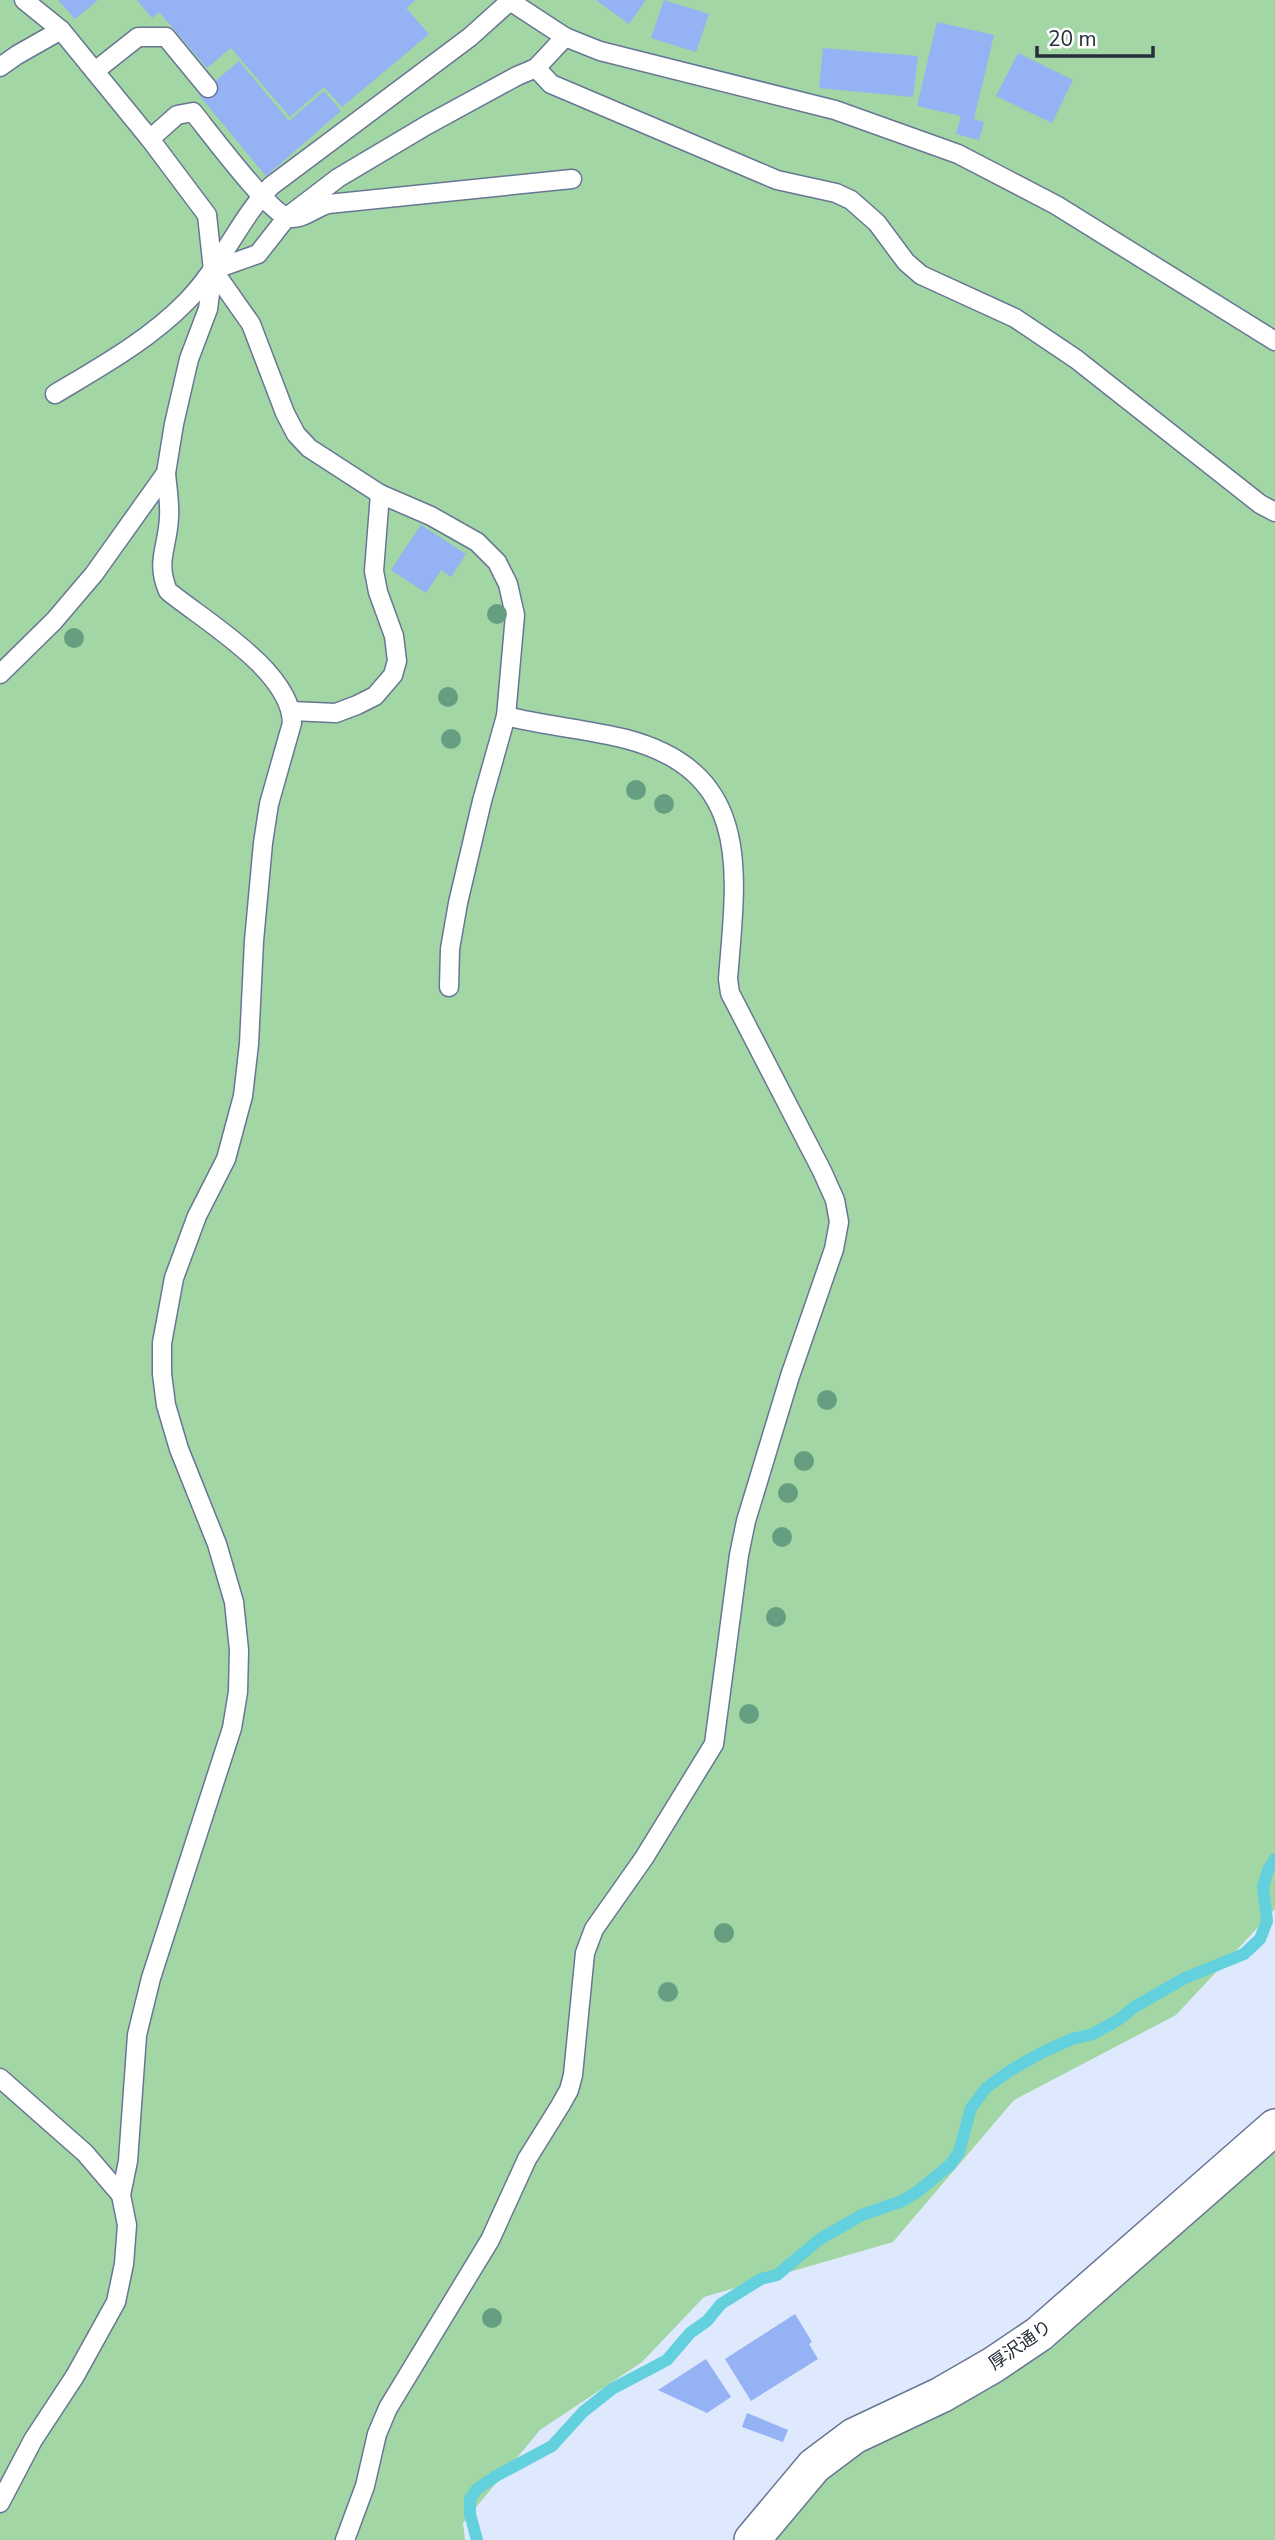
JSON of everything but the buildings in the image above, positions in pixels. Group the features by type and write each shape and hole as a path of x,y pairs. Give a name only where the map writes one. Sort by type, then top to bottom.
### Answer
{"street":[{"name":"厚沢通り","path":"752,2540 814,2466 854,2436 941,2395 1040,2334 1275,2127"}],"lane":[{"path":"0,2503 33,2440 75,2376 116,2302 124,2264 127,2225 121,2195 128,2161 137,2035 151,1978 232,1728 238,1692 239,1650 234,1602 217,1544 179,1449 166,1405 162,1342 174,1278 197,1216 226,1159 243,1096 263,843 292,711 276,682 251,655 168,592 162,576 169,516 166,473 174,424 189,359 208,309 213,270 207,215 61,30 24,0"},
{"path":"55,394 131,348 186,303 213,270 248,212 271,186 470,37 510,1 565,37 600,51 835,110 958,154 1056,205 1275,341"},
{"path":"0,67 61,30"},
{"path":"95,71 138,37 166,37 208,88"},
{"path":"213,270 258,254 287,217 349,171 427,125 536,68 565,37"},
{"path":"536,68 551,84 777,180 836,193 851,200 877,223 906,262 921,275 1015,318 1076,359 1260,504 1275,512"},
{"path":"149,139 177,115 193,112 226,139 269,204 287,217 295,218 328,204 572,179"},
{"path":"213,270 251,324 285,413 296,434 309,448 380,494 431,516 477,542 497,562 508,584 515,615 506,716 482,801 458,903 450,949 449,986"},
{"path":"0,674 54,621 93,574 166,473"},
{"path":"292,711 336,713 375,696 393,675 397,661 394,636 378,592 374,571 380,494"},
{"path":"345,2540 365,2486 377,2434 388,2408 490,2241 527,2159 569,2090 573,2075 585,1954 594,1929 644,1858 714,1744 746,1521 790,1376 834,1249 839,1222 835,1200 822,1171 730,993 728,979 734,880 732,844 725,816 711,791 690,770 662,753 629,740 506,716"},
{"path":"0,2078 85,2153 121,2195"}],"green space":[{"path":"0,0 1275,0 1275,1909 1176,2015 1014,2100 893,2242 704,2297 642,2362 540,2430 463,2523 465,2540 0,2540"},
{"path":"1275,2138 1275,2540 747,2540 936,2378 1099,2305 1177,2200"}],"waterway":[{"path":"477,2540 470,2514 470,2499 477,2489 552,2446 583,2412 612,2389 667,2360 690,2333 707,2321 721,2304 761,2279 777,2275 820,2239 862,2215 902,2201 917,2192 950,2165 959,2152 971,2108 986,2088 1043,2052 1072,2039 1093,2034 1185,1978 1244,1954 1260,1939 1267,1921 1263,1887 1268,1870 1275,1859"}]}
